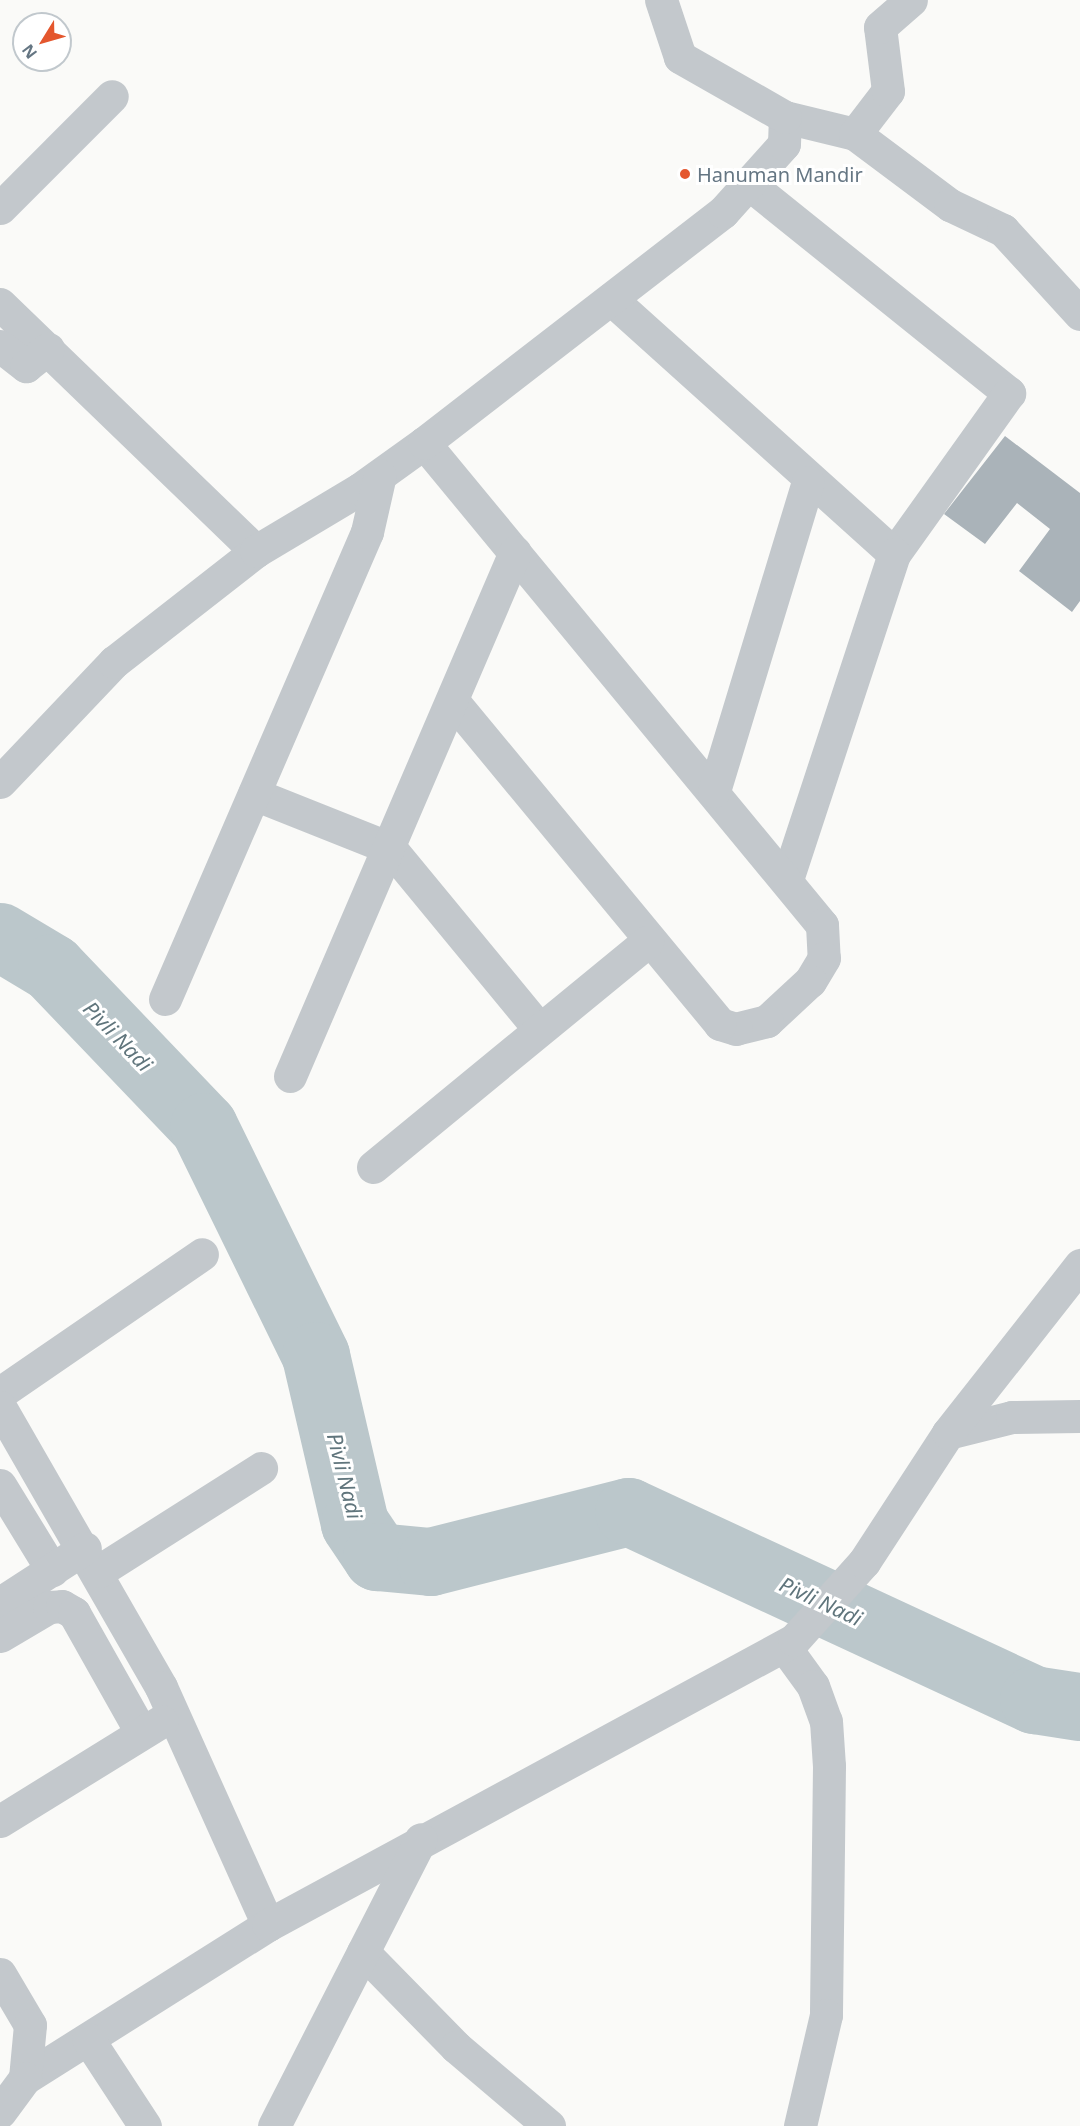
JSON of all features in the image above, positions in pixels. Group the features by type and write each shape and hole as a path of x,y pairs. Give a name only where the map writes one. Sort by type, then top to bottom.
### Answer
{"street":[{"path":"661,0 680,57 785,117 855,134 950,205 1003,230 1080,314"},
{"path":"855,134 888,91 880,27 911,0"},
{"path":"0,208 112,96"},
{"path":"0,782 114,662 256,551 380,475 424,443 723,212 784,144 785,117"},
{"path":"749,184 1009,393 894,554 788,880"},
{"path":"611,298 808,482 894,554"},
{"path":"0,304 256,551"},
{"path":"0,346 26,366 48,349"},
{"path":"424,443 788,880 822,925 824,958 790,1003 767,1021 736,1029 720,1024 647,942 454,702"},
{"path":"165,999 367,532 380,475"},
{"path":"714,791 808,482"},
{"path":"290,1076 454,702 514,552"},
{"path":"254,794 390,848 539,1029"},
{"path":"373,1167 647,942"},
{"path":"0,1393 202,1254"},
{"path":"0,2112 25,2078 268,1925 421,1839 789,1643 864,1562 948,1433 1080,1265"},
{"path":"0,1407 92,1560 174,1715 268,1925"},
{"path":"948,1433 1012,1417 1080,1416"},
{"path":"0,1603 52,1570 92,1560 261,1468"},
{"path":"0,1485 52,1570"},
{"path":"0,1636 48,1607 63,1605 74,1613 141,1732"},
{"path":"789,1643 813,1686 826,1721 829,1766 826,2015 800,2126"},
{"path":"0,1821 141,1732 174,1715"},
{"path":"274,2126 421,1839"},
{"path":"363,1952 456,2047 549,2126"},
{"path":"0,1974 30,2025 25,2078"},
{"path":"88,2039 145,2126"}],"building":[{"path":"1005,436 1080,493 1080,601 1072,612 1019,571 1050,529 1017,503 985,544 944,514"}],"waterway":[{"name":"Pivli Nadi","path":"0,937 52,968 204,1127 316,1356 355,1524 377,1557 431,1562 629,1512 1034,1700 1080,1707"}],"place":[{"name":"Hanuman Mandir","path":"685,174"}]}
